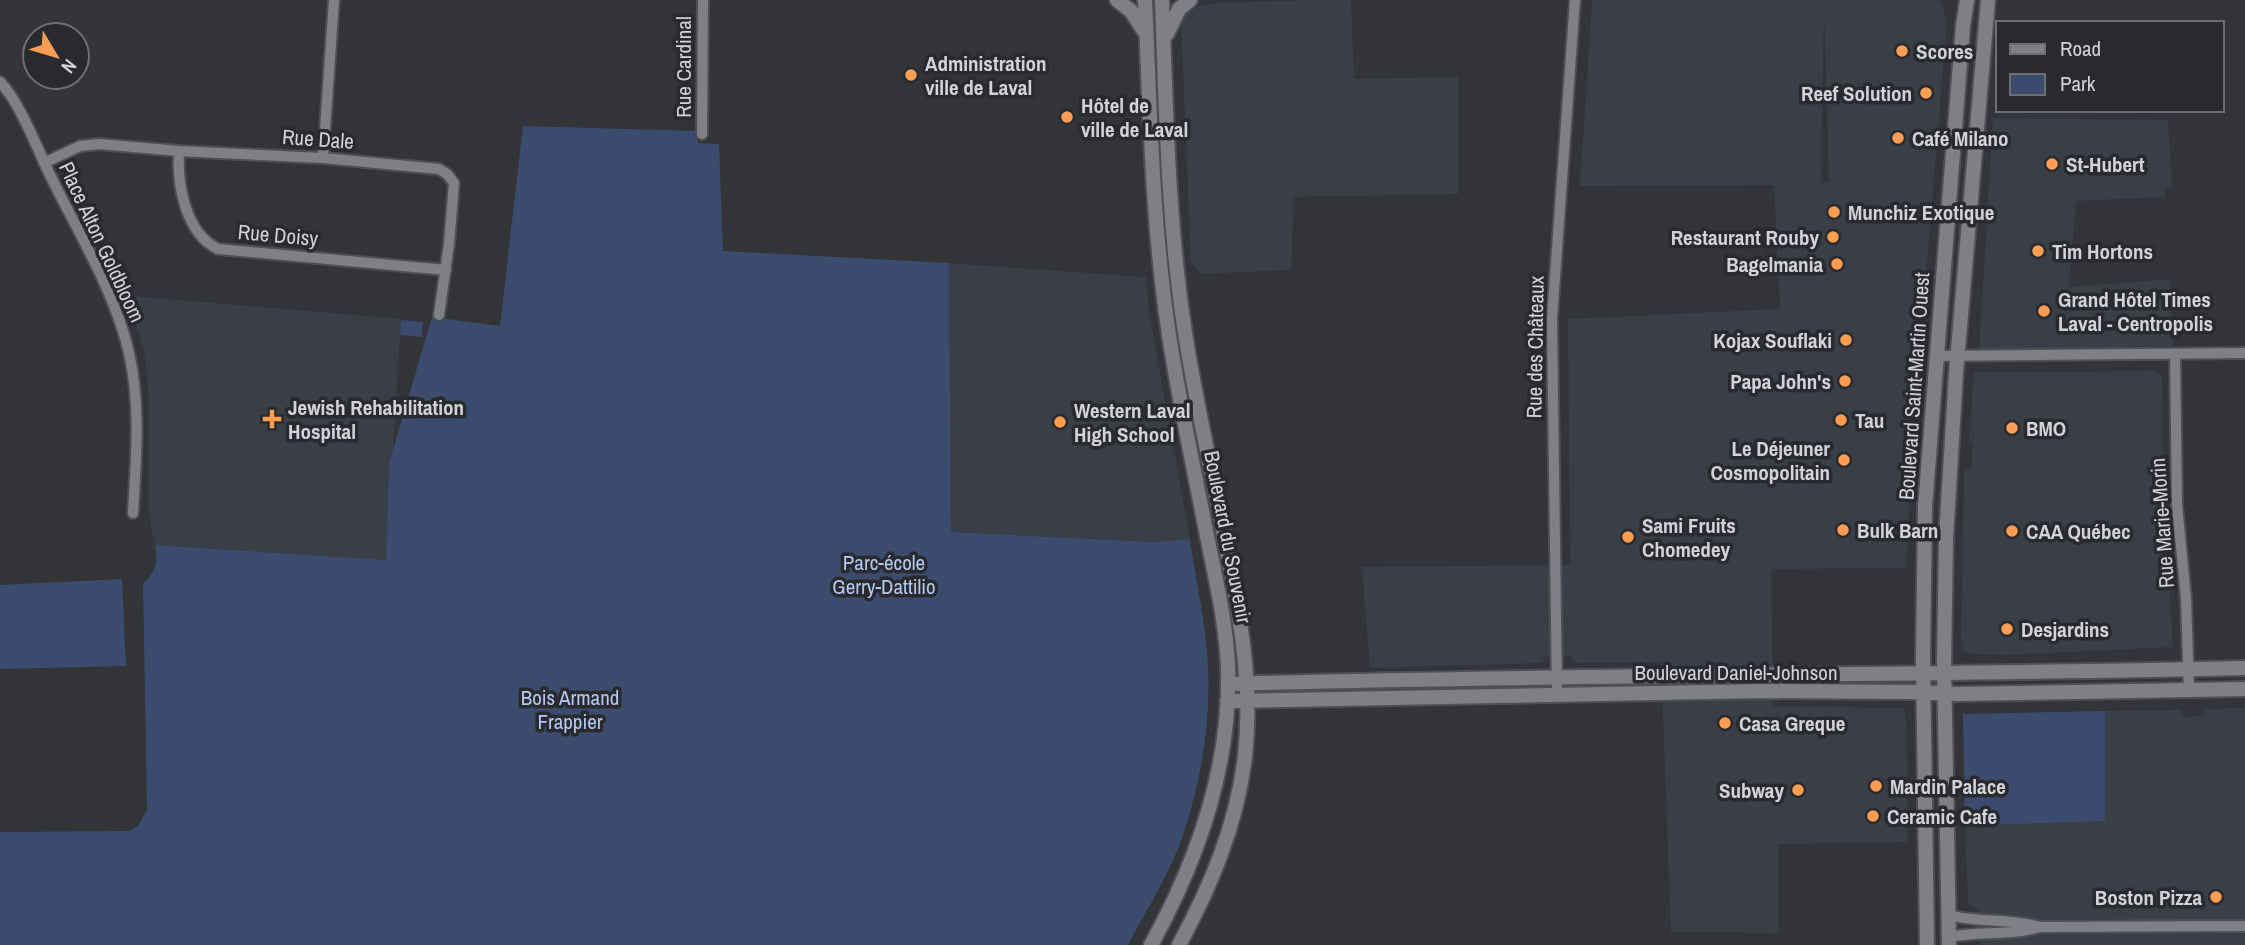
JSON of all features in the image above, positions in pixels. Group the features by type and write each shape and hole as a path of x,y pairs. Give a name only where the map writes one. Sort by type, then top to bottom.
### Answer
{"street":[{"path":"323,158 334,0"},
{"name":"Rue Cardinal","path":"702,134 703,0"},
{"path":"1117,0 1131,11 1146,35"},
{"name":"Boulevard du Souvenir","path":"1145,0 1157,247 1175,369 1222,611 1228,684 1218,770 1206,822 1183,884 1151,945"},
{"name":"Boulevard du Souvenir","path":"1162,0 1178,285 1237,600 1247,701 1245,755 1230,827 1211,880 1179,945"},
{"path":"1164,42 1177,12 1190,0"},
{"name":"Rue des Châteaux","path":"1557,695 1552,318 1575,0"},
{"path":"1955,0 1963,26"},
{"name":"Boulevard Saint-Martin Ouest","path":"1927,945 1923,674 1925,507 1967,0"},
{"path":"1987,7 1997,0"},
{"name":"Boulevard Saint-Martin Ouest","path":"1949,941 1944,674 1946,526 1957,356 1987,7"},
{"name":"Place Alton Goldbloom","path":"0,82 12,99 107,293 127,345 136,406 133,513"},
{"name":"Rue Dale","path":"44,163 72,149 93,144 430,167 447,174 454,183 439,315"},
{"name":"Rue Doisy","path":"179,151 178,174 187,210 207,244 218,249 446,270"},
{"path":"1937,356 2245,353"},
{"name":"Rue Marie-Morin","path":"2175,354 2178,505 2186,598 2189,690"},
{"name":"Boulevard Daniel-Johnson","path":"1228,684 2245,668"},
{"name":"Boulevard Daniel-Johnson","path":"1227,701 1761,691 1945,694 2245,689"},
{"path":"1948,915 1965,920 2020,921 2040,927"},
{"path":"1949,941 1972,933 2020,933 2040,927 2245,926"}],"shaded area":[{"path":"1351,0 1354,79 1458,77 1458,194 1294,197 1291,270 1201,274 1191,263 1181,22 1188,12 1198,6 1215,3"},
{"path":"1592,0 1940,0 1947,20 1915,410 1906,568 1771,569 1773,706 1903,708 1906,717 1907,842 1778,844 1778,933 1671,932 1661,662 1574,663 1571,656 1545,657 1542,663 1370,668 1362,567 1570,565 1568,319 1780,309 1774,185 1580,186","holes":["1824,8 1829,182 1821,182"]},
{"path":"1993,118 2168,120 2172,188 2165,188 2165,197 2076,201 2069,287 2170,279 2173,346 1979,350"},
{"name":"Western Laval High School","path":"949,263 1146,277 1149,312 1190,539 1152,542 951,532"},
{"name":"Jewish Rehabilitation Hospital","path":"122,295 401,319 386,560 155,545 149,517 149,395 144,352"},
{"path":"2157,371 2162,376 2163,492 2173,647 2008,655 1970,654 1963,651 1964,471 1971,469 1973,442 1969,441 1974,372"},
{"path":"2245,708 2245,945 1971,945 1980,944 1980,911 1968,904 1965,826 2105,821 2105,711 2181,710 2183,717 2203,716 2205,709"}],"green space":[{"path":"1155,87 1161,124 1167,217 1164,247"},
{"name":"Bois Armand Frappier","path":"523,126 696,131 698,143 719,144 723,251 949,263 951,532 1152,542 1190,539 1208,666 1208,709 1203,752 1195,794 1178,849 1128,945 0,945 0,832 130,831 138,826 147,810 143,584 155,566 155,545 386,560 389,463 432,317 500,326"},
{"path":"401,320 423,322 422,337 400,335"},
{"path":"122,579 126,666 0,669 0,585"},
{"path":"1497,685 1454,691 1268,695 1268,689"},
{"path":"2105,711 2105,821 1965,826 1963,714"}],"place":[{"name":"Scores","path":"1902,51"},
{"name":"Administration ville de Laval","path":"911,75"},
{"name":"Reef Solution","path":"1926,93"},
{"name":"Hôtel de ville de Laval","path":"1067,117"},
{"name":"Café Milano","path":"1898,138"},
{"name":"St-Hubert","path":"2052,164"},
{"name":"Munchiz Exotique","path":"1834,212"},
{"name":"Restaurant Rouby","path":"1833,237"},
{"name":"Tim Hortons","path":"2038,251"},
{"name":"Bagelmania","path":"1837,264"},
{"name":"Grand Hôtel Times Laval - Centropolis","path":"2044,311"},
{"name":"Kojax Souflaki","path":"1846,340"},
{"name":"Papa John's","path":"1845,381"},
{"name":"Jewish Rehabilitation Hospital","path":"272,419"},
{"name":"Tau","path":"1841,420"},
{"name":"Western Laval High School","path":"1060,422"},
{"name":"BMO","path":"2012,428"},
{"name":"Le Déjeuner Cosmopolitain","path":"1844,460"},
{"name":"Bulk Barn","path":"1843,530"},
{"name":"CAA Québec","path":"2012,531"},
{"name":"Sami Fruits Chomedey","path":"1628,537"},
{"name":"Desjardins","path":"2007,629"},
{"name":"Casa Greque","path":"1725,723"},
{"name":"Mardin Palace","path":"1876,786"},
{"name":"Subway","path":"1798,790"},
{"name":"Ceramic Cafe","path":"1873,816"},
{"name":"Boston Pizza","path":"2216,897"}],"park label":[{"name":"Parc-école Gerry-Dattilio","path":"884,574"}]}
